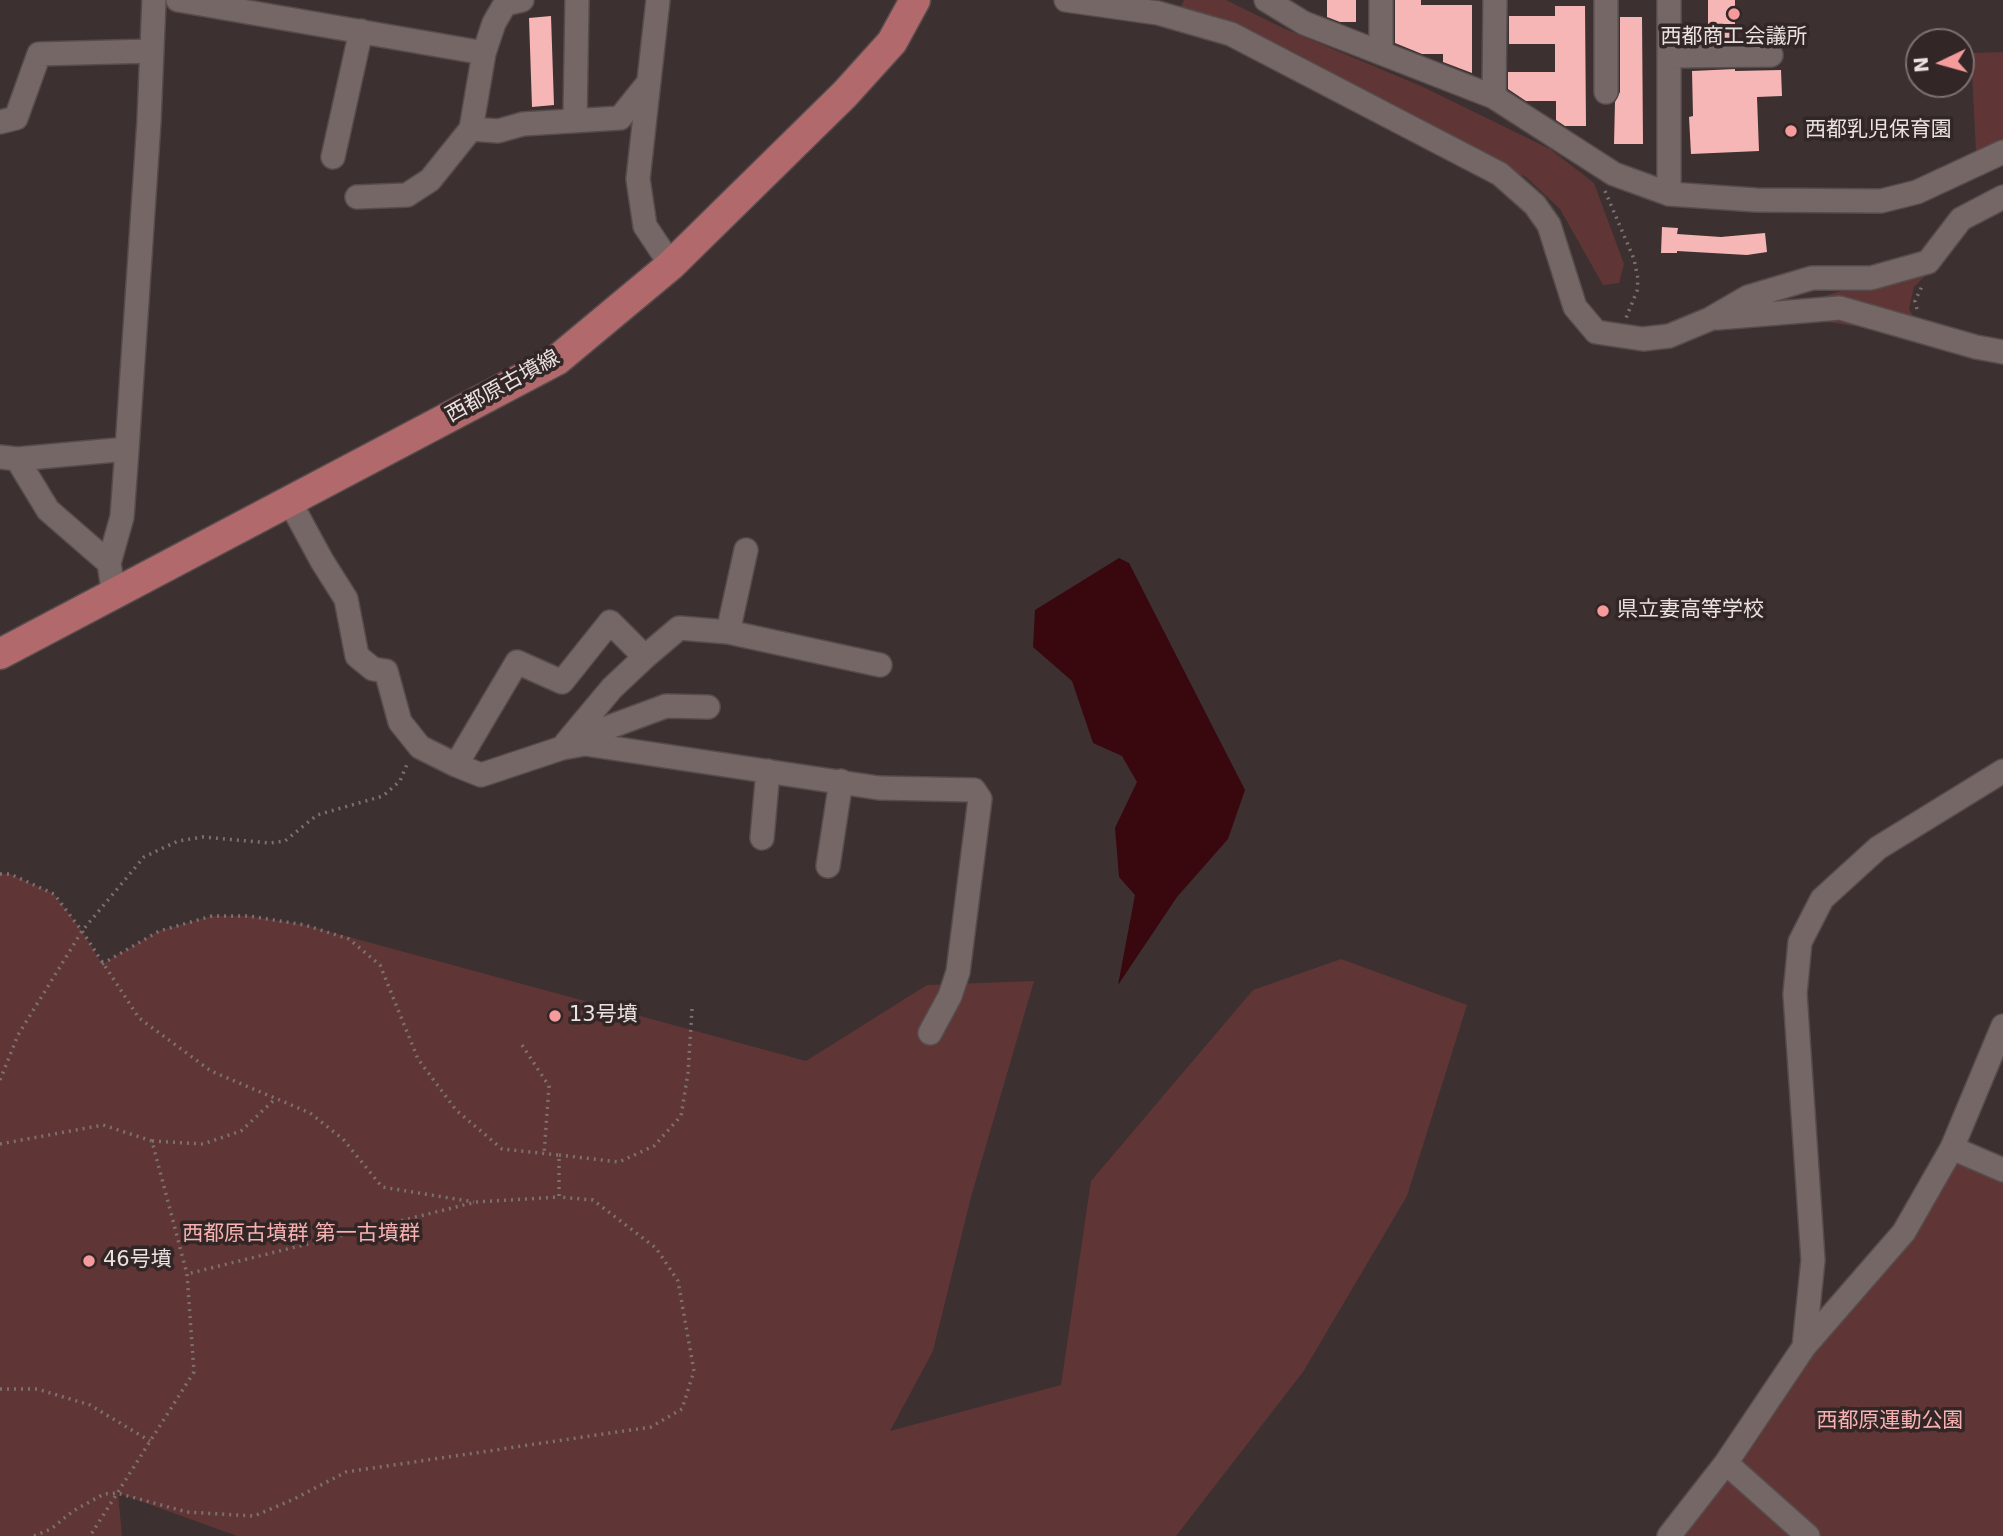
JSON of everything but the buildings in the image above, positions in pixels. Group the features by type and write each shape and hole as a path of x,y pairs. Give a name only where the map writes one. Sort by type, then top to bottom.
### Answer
{"main road":[{"name":"西都原古墳線","path":"0,654 557,360 671,265 845,94 892,42 915,0"}],"street":[{"path":"114,596 109,563 122,517 153,0"},
{"path":"178,0 484,53"},
{"path":"357,197 407,195 430,180 471,129 484,53 494,23 505,4 522,0"},
{"path":"575,120 576,0"},
{"path":"658,0 638,179 645,226 671,265"},
{"path":"1066,0 1158,13 1231,34 1500,174 1535,205 1549,225 1575,307 1596,332 1643,339 1669,335 1710,319 1748,297 1812,278 1871,278 1928,262 1961,219 2003,197"},
{"path":"1266,0 1304,23 1494,97 1614,174 1669,194 1756,200 1881,201 1917,192 2003,152"},
{"path":"1381,0 1381,52"},
{"path":"1494,97 1495,0"},
{"path":"1606,0 1606,92"},
{"path":"1669,0 1669,194"},
{"path":"333,157 361,31"},
{"path":"0,122 16,118 39,54 152,51"},
{"path":"1668,56 1771,55"},
{"path":"471,129 498,131 523,124 620,118 650,82"},
{"path":"1710,319 1840,308 2003,352"},
{"path":"9,458 127,449"},
{"path":"9,458 48,510 109,563"},
{"path":"290,502 346,599 358,656 373,669 386,671 400,722 420,747 456,765 481,775 562,748 585,744 879,788 974,790 980,799 958,972 950,996 930,1033"},
{"path":"728,632 746,550"},
{"path":"456,765 517,662 562,682 610,622 645,657"},
{"path":"562,748 612,688 679,628 728,632 880,665"},
{"path":"585,744 593,733 666,706 708,707"},
{"path":"762,838 768,771"},
{"path":"1804,1347 1813,1260 1794,994 1800,942 1822,899 1878,848 2003,771"},
{"path":"828,866 841,781"},
{"path":"1669,1536 1726,1463 1804,1347 1904,1231 1952,1148 2003,1026"},
{"path":"1952,1148 2003,1170"},
{"path":"1726,1463 1808,1536"}],"path":[{"path":"1614,174 1604,192 1634,258 1638,279 1637,291 1619,335"},
{"path":"1919,317 1914,301 1924,284"},
{"path":"0,1080 18,1035 82,931 144,857 178,841 204,836 270,843 285,841 317,815 383,796 400,781 405,766 420,747"},
{"path":"0,874 10,874 54,894 82,931 139,1018 211,1071 310,1113 334,1133 382,1187 476,1202"},
{"path":"102,964 159,931 212,916 249,915 294,923 349,939 380,965 418,1059 456,1110 502,1149 619,1162 654,1146 681,1116 688,1073 692,1009"},
{"path":"522,1045 549,1086 544,1154"},
{"path":"0,1144 103,1125 152,1141 203,1144 241,1131 275,1100"},
{"path":"90,1536 194,1372 187,1274 152,1141"},
{"path":"559,1156 559,1197"},
{"path":"34,1536 51,1530 91,1499 104,1493 117,1493 187,1512 254,1516 295,1499 346,1472 651,1427 682,1409 694,1371 678,1281 656,1248 593,1200 559,1197 476,1202 187,1274"},
{"path":"0,1389 37,1389 90,1405 150,1441"}],"green space":[{"path":"1184,0 1226,0 1283,28 1421,86 1550,149 1594,183 1624,264 1619,283 1603,285 1560,209 1526,177 1468,153 1294,52 1222,21 1179,11"},
{"path":"2003,52 2003,144 1976,152 1973,98 1975,53"},
{"path":"1937,264 1914,287 1909,309 1919,326 1930,337 1779,315 1813,299"},
{"name":"西都原古墳群 第一古墳群","path":"0,874 10,874 54,894 82,931 102,964 159,931 212,916 249,916 305,925 806,1061 927,985 1034,981 971,1197 933,1351 890,1431 1061,1385 1091,1181 1253,990 1341,959 1467,1005 1407,1196 1303,1372 1176,1536 237,1536 118,1493 122,1536 0,1536"},
{"name":"西都原運動公園","path":"1952,1148 2003,1170 2003,1536 1669,1536 1904,1232"}],"shaded area":[{"path":"1119,558 1129,563 1245,790 1228,839 1177,897 1118,985 1135,895 1119,877 1115,828 1137,782 1122,756 1093,743 1072,681 1033,647 1035,610"}],"place":[{"name":"西都商工会議所","path":"1734,14"},
{"name":"西都乳児保育園","path":"1791,131"},
{"name":"県立妻高等学校","path":"1603,611"},
{"name":"13号墳","path":"555,1016"},
{"name":"46号墳","path":"89,1261"}]}
